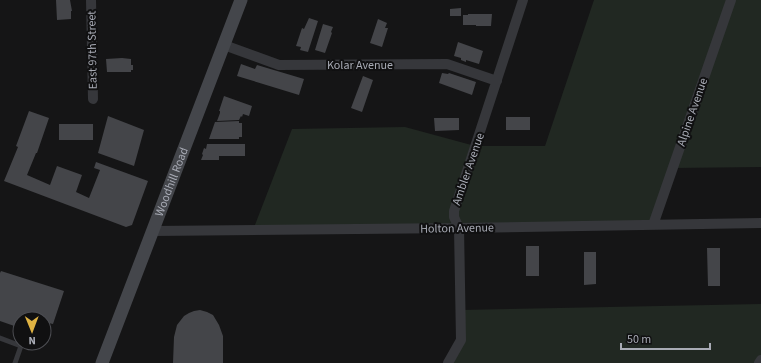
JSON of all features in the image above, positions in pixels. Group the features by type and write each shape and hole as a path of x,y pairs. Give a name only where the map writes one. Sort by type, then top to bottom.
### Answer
{"main road":[{"name":"Woodhill Road","path":"102,363 241,0"}],"street":[{"name":"East 97th Street","path":"90,0 93,99"},
{"name":"Ambler Avenue","path":"448,363 461,340 459,228 454,217 454,211 523,0"},
{"name":"Alpine Avenue","path":"653,225 731,0"},
{"name":"Kolar Avenue","path":"224,45 280,65 447,64 497,81"},
{"name":"Holton Avenue","path":"153,231 761,223"}],"lane":[{"path":"0,338 21,346 15,363"}],"shaded area":[{"path":"594,0 761,0 761,167 673,168 653,225 253,230 292,129 405,127 475,146 545,146"},
{"path":"761,304 761,360 759,363 448,363 461,340 461,310"}],"building":[{"path":"56,0 70,0 72,11 71,19 57,20"},
{"path":"461,8 461,16 450,16 450,9"},
{"path":"492,14 491,26 463,25 463,15"},
{"path":"309,18 318,21 308,52 300,50 301,47 296,46 302,28 304,29"},
{"path":"378,19 387,23 385,28 388,28 382,47 370,43"},
{"path":"323,24 333,27 325,53 315,50"},
{"path":"458,42 483,51 479,64 466,60 466,62 461,60 461,58 454,56"},
{"path":"106,59 131,59 133,70 131,70 131,72 107,72"},
{"path":"241,64 255,69 257,65 304,79 299,95 237,76"},
{"path":"442,73 449,73 476,82 472,95 439,83"},
{"path":"363,76 373,80 362,112 351,108"},
{"path":"224,96 252,106 249,116 243,114 239,120 217,121"},
{"path":"29,111 49,118 37,153 27,175 50,185 57,166 82,175 76,192 89,198 100,170 94,168 96,162 148,181 132,225 126,227 4,181 18,147 16,146"},
{"path":"108,116 144,130 134,166 98,153"},
{"path":"506,117 530,117 530,130 506,130"},
{"path":"434,118 459,118 459,130 435,131"},
{"path":"239,121 239,123 242,123 242,137 239,137 239,139 209,139 215,122"},
{"path":"59,124 93,124 93,140 59,140"},
{"path":"207,144 245,144 245,156 219,156 219,160 201,160 204,148 206,149"},
{"path":"526,246 539,246 539,276 526,276"},
{"path":"707,248 720,248 720,286 708,286"},
{"path":"584,252 596,252 596,284 584,285"},
{"path":"1,271 64,291 53,324 52,311 12,311 12,325 0,321"},
{"path":"200,310 213,315 219,325 223,336 223,363 173,363 174,337 177,325 184,316"}]}
